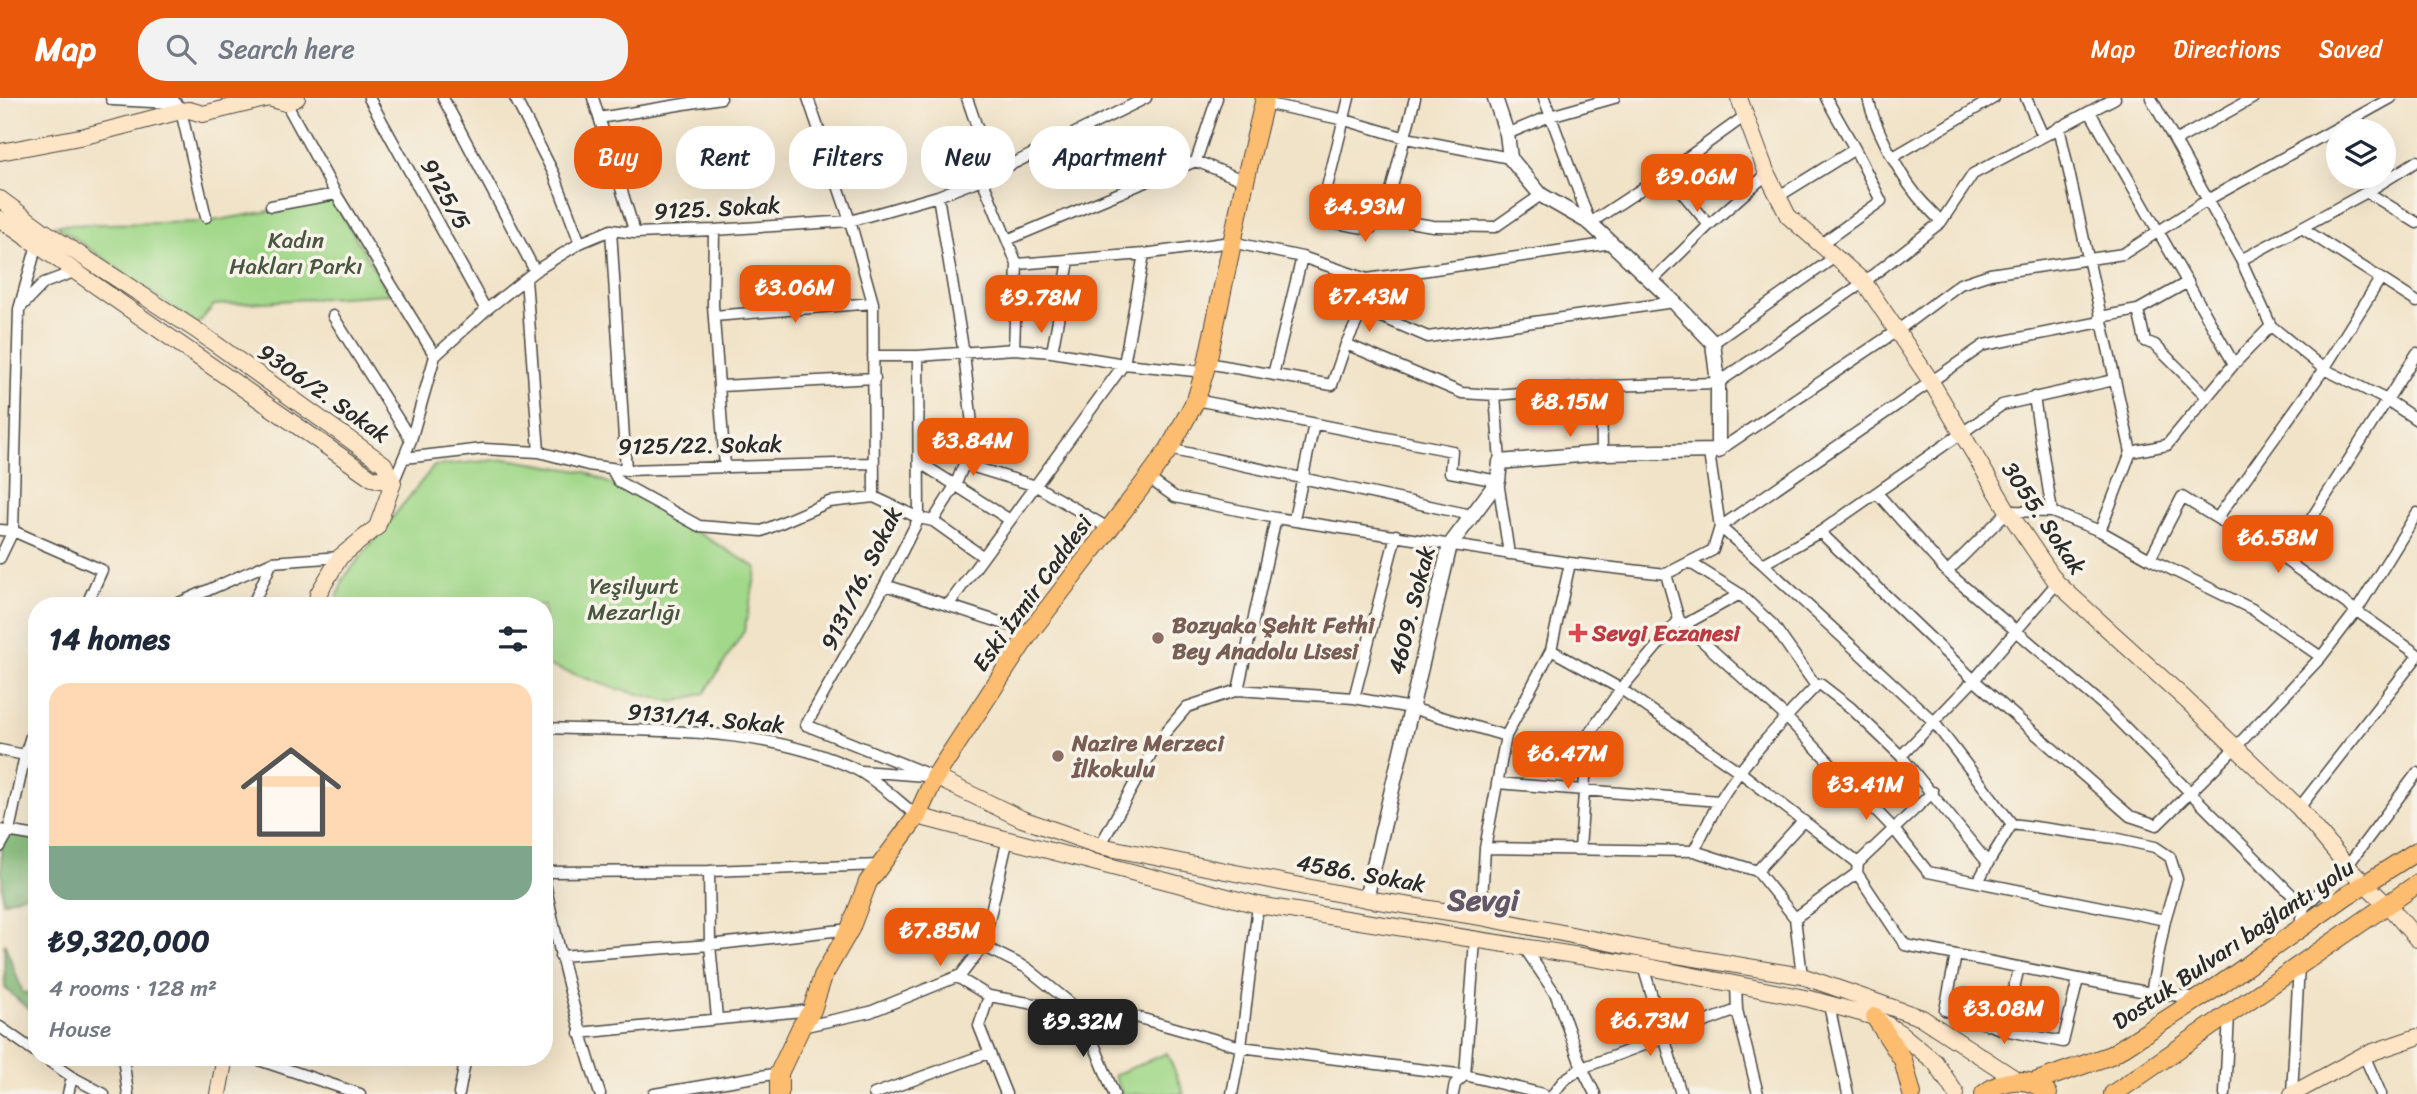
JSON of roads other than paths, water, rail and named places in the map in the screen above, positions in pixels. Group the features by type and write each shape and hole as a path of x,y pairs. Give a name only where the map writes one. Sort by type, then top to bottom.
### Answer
{"main road":[{"path":"0,152 85,136 204,98"},
{"path":"178,105 203,114 269,98 292,101"},
{"name":"3055. Sokak","path":"1739,98 1767,174 1788,216 1864,282 1898,330 2008,511 2057,583 2185,699 2299,808 2347,866 2388,905 2417,939"},
{"name":"Eski İzmir Caddesi","path":"779,1094 779,1073 812,1010 823,976 850,929 868,882 917,816 935,777 1030,632 1169,449 1196,400 1206,368 1231,243 1265,101"},
{"name":"9306/2. Sokak","path":"0,199 74,272 372,478 393,483"},
{"name":"9306/2. Sokak","path":"0,219 39,238 196,330 384,464 393,483"},
{"path":"318,597 340,557 377,527 393,483"},
{"name":"4586. Sokak","path":"935,777 1021,819 1100,846 1366,899 1481,916 1647,950 1802,976 1922,1018 2025,1082"},
{"name":"4586. Sokak","path":"917,816 1258,905 1643,966 1875,1017 1900,1033 1935,1062 1956,1094"},
{"name":"Dostuk Bulvarı bağlantı yolu","path":"1984,1094 2003,1082 2025,1082 2111,1055 2201,998 2417,851"},
{"path":"2113,1094 2417,884"},
{"path":"1875,1017 1903,1060 1912,1094"},
{"path":"2292,1094 2364,1055 2417,1037"},
{"path":"218,1094 223,1066"},
{"path":"2025,1082 2048,1094"}],"street":[{"path":"113,98 178,105 206,217"},
{"name":"9125/5","path":"369,98 486,310"},
{"path":"443,98 530,275 539,452"},
{"path":"515,98 554,174 580,243"},
{"path":"593,98 635,233"},
{"path":"599,118 721,98"},
{"path":"808,98 850,221 873,303 874,497"},
{"path":"967,98 977,126"},
{"path":"1196,161 1217,98"},
{"path":"1349,98 1319,220 1370,229 1384,218 1415,98"},
{"path":"1148,478 1175,497 1276,518 1570,563 1665,574 1713,550 1720,527 1714,452 1718,383 1713,343 1674,302 1590,223 1541,195 1510,159 1507,134 1495,98"},
{"path":"1544,98 1590,223"},
{"path":"1507,134 1550,116 1614,98"},
{"path":"1821,244 1881,201 1826,98"},
{"path":"1868,98 1893,157 1914,193 1941,222"},
{"path":"1893,157 1994,98"},
{"path":"2026,98 2043,136"},
{"path":"1346,344 1462,393 1495,395 1601,386 1718,383 1864,282 1941,222 1973,174 2115,98"},
{"path":"2151,98 2209,199 2271,326 2324,369 2387,400 2417,420"},
{"path":"2175,141 2253,98"},
{"path":"1500,462 1602,453 1714,452 1898,330 1960,284 1990,274 2123,254 2209,199 2392,98"},
{"name":"9125. Sokak","path":"1015,163 1139,100"},
{"path":"292,101 336,194 435,356 411,440 393,483"},
{"path":"1265,101 1406,138 1510,159"},
{"path":"2090,112 2234,364"},
{"path":"1590,223 1745,116"},
{"path":"2059,127 2131,452 2100,531"},
{"path":"1779,196 1855,149"},
{"path":"1007,240 1196,161 1245,181"},
{"path":"2241,260 2367,192 2417,161"},
{"path":"1665,173 1709,225"},
{"path":"1652,281 1709,225 1767,174"},
{"name":"9125. Sokak","path":"435,356 530,275 580,243 611,230 635,233 850,221 956,189"},
{"path":"986,189 1017,264 1014,349"},
{"path":"2367,192 2417,223"},
{"path":"271,206 336,194"},
{"path":"1384,218 1433,226 1495,227 1541,195"},
{"path":"933,521 955,486 974,433 938,196"},
{"path":"2302,228 2417,302"},
{"path":"611,230 626,470"},
{"path":"714,230 714,316 725,467"},
{"path":"0,558 13,531 19,309 39,238"},
{"path":"1017,264 1144,254 1231,243 1302,257 1367,279 1612,243"},
{"path":"949,604 1124,364 1144,254"},
{"path":"1273,375 1302,257"},
{"path":"1713,343 1835,257"},
{"path":"1052,352 1069,261"},
{"path":"19,309 44,284 74,272"},
{"path":"873,356 964,354 1014,349 1052,352 1124,364 1273,375 1332,385 1346,344 1363,309 1367,279"},
{"path":"2218,517 2324,369 2380,279"},
{"path":"1720,527 1984,345 2138,310 2188,282"},
{"path":"1363,309 1428,337 1674,302"},
{"path":"714,316 873,303"},
{"path":"2138,310 2145,341 2155,345 2206,396"},
{"path":"332,316 411,440"},
{"path":"2131,452 2167,446 2206,396 2271,326"},
{"path":"2285,560 2417,353"},
{"name":"9131/16. Sokak","path":"918,356 919,518 806,724 935,777"},
{"path":"721,386 875,378"},
{"path":"1763,564 1820,532 2003,405 2114,380"},
{"path":"1601,386 1602,453"},
{"path":"1495,395 1500,462 1498,481 1509,554"},
{"path":"2034,397 2052,512"},
{"path":"1196,400 1452,452 1450,472 1498,481"},
{"path":"1294,519 1314,424"},
{"name":"9125/22. Sokak","path":"404,458 483,449 539,452 588,465 626,470 872,463"},
{"path":"1169,449 1471,515"},
{"path":"919,462 1010,520"},
{"path":"964,464 1036,486 1110,529"},
{"path":"611,468 618,482 699,526 762,531 830,502 874,497 919,518 933,521 982,556"},
{"name":"4609. Sokak","path":"1366,899 1450,545 1498,481"},
{"path":"1877,493 1947,572 2102,704 2304,908"},
{"path":"2150,559 2182,497 2285,560 2417,656 2299,808"},
{"path":"1947,572 2008,511 2052,512 2100,531 2252,609 2321,657"},
{"path":"1820,532 1974,680 2130,816 2157,825 2321,657 2357,610 2417,513"},
{"path":"1238,690 1276,518"},
{"path":"1720,527 1933,722 2012,824 2114,838 2155,847 2170,857 2177,879 2165,920 2151,993"},
{"path":"0,530 13,531 102,570 90,597"},
{"path":"1354,698 1396,535"},
{"path":"192,597 272,562 340,557"},
{"path":"256,597 272,562"},
{"path":"1689,562 1740,594 1773,625 1816,685"},
{"path":"1481,916 1485,848 1506,736 1551,650 1570,563"},
{"path":"1665,574 1682,622 1786,717 1893,828 1928,872 2165,920"},
{"path":"1901,756 1974,680 2057,583"},
{"path":"885,584 1030,632"},
{"path":"1580,849 1588,735 1621,690 1682,622 1740,594"},
{"path":"1551,650 1621,690 1741,772 1803,821 1857,868 1906,945 2151,993 2201,998"},
{"path":"1694,851 1719,801 1786,717 1820,684 1851,708 1901,756 1933,792 1988,863"},
{"path":"1100,846 1158,741 1187,707 1238,690 1354,698 1411,708 1506,736"},
{"name":"9131/14. Sokak","path":"553,731 682,733 801,747 859,771 917,816"},
{"path":"0,847 28,745"},
{"path":"0,750 25,754"},
{"name":"9131/14. Sokak","path":"859,771 935,777"},
{"path":"2298,930 2304,908 2347,866 2417,773"},
{"path":"1497,783 1719,801"},
{"path":"1795,918 1857,868 1893,828 1933,792"},
{"path":"1757,871 1803,821"},
{"path":"1978,882 2012,824"},
{"path":"4,831 28,835"},
{"path":"801,1027 870,1012 957,977 983,947 1008,838"},
{"path":"1485,848 1694,851 1757,871 1795,918 1802,976"},
{"path":"553,872 709,871 880,865"},
{"path":"709,871 710,945 717,1018"},
{"path":"1232,1094 1241,1047 1258,905"},
{"path":"553,925 579,1033 600,1094"},
{"path":"559,956 710,945 850,929"},
{"path":"1453,1094 1455,1084 1465,1075 1475,940"},
{"path":"983,947 1027,968 1081,1012 1114,1094"},
{"path":"1524,947 1556,995 1582,1068 1595,1094"},
{"path":"1956,955 1945,1010 2004,1030 2063,1042 2078,979"},
{"path":"2292,1094 2300,965"},
{"path":"1643,966 1681,1094"},
{"path":"2004,1030 2019,967"},
{"path":"957,977 989,996 1081,1012 1115,1011 1241,1047 1465,1075 1544,1094"},
{"path":"1736,985 1737,1010 1758,1094"},
{"path":"989,996 979,1026 1006,1094"},
{"path":"1829,1005 1848,1094"},
{"path":"579,1033 812,1010"},
{"path":"1553,1094 1564,1080 1582,1068 1737,1010"},
{"path":"2225,1094 2229,1014"},
{"path":"0,1027 28,1047"},
{"path":"874,1094 989,1053"},
{"path":"2364,1055 2381,1094"},
{"path":"56,1066 104,1094"},
{"path":"124,1066 128,1094"},
{"path":"277,1066 360,1094"},
{"path":"459,1094 464,1066"},
{"path":"654,1094 779,1073"},
{"path":"68,1094 72,1077"}],"place":[{"name":"Sevgi Eczanesi","path":"1578,633"},
{"name":"Bozyaka Şehit Fethi Bey Anadolu Lisesi","path":"1158,638"},
{"name":"Nazire Merzeci İlkokulu","path":"1058,756"}],"district":[{"name":"Sevgi","path":"1483,900"}],"park label":[{"name":"Kadın Hakları Parkı","path":"296,253"},
{"name":"Yeşilyurt Mezarlığı","path":"634,599"}]}
